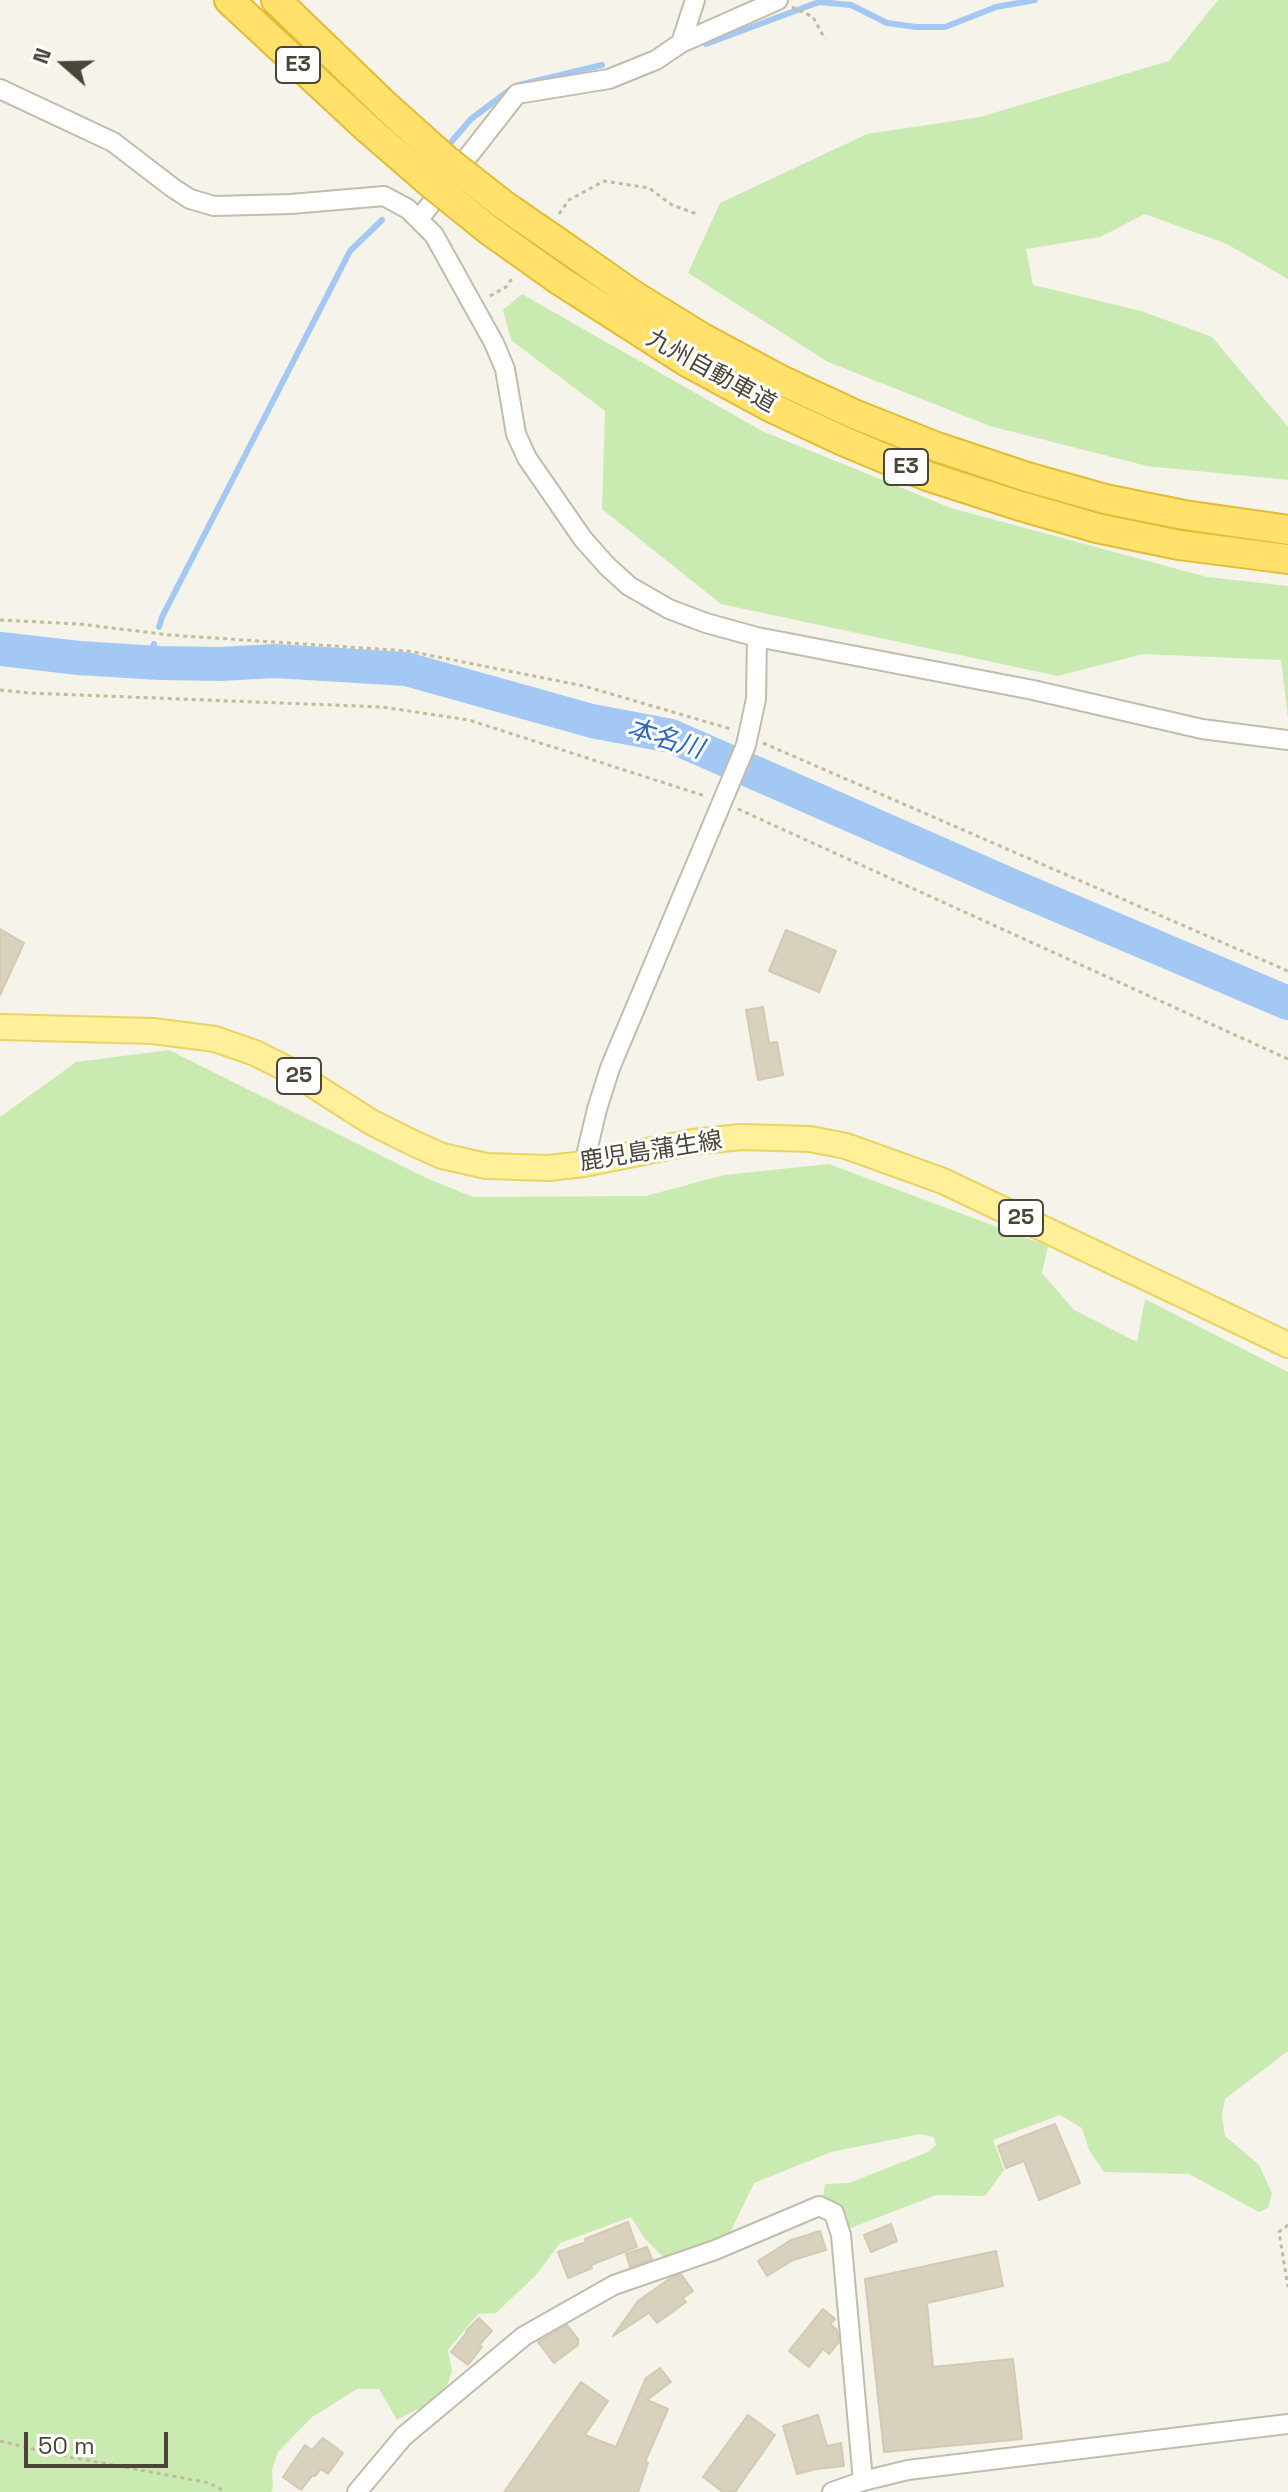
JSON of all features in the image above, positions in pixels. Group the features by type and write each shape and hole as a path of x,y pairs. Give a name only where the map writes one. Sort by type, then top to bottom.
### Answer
{"highway":[{"name":"九州自動車道","path":"229,0 368,129 490,231 559,280 687,362 770,407 927,476 1017,505 1097,528 1179,545 1288,559"},
{"name":"九州自動車道","path":"276,0 387,107 445,159 505,206 633,295 769,374 854,414 937,447 1027,477 1105,499 1184,515 1288,530"}],"main road":[{"name":"鹿児島蒲生線","path":"0,1027 153,1031 215,1039 255,1053 291,1071 371,1122 442,1156 486,1166 548,1168 584,1164 693,1142 741,1137 810,1139 846,1146 943,1181 1288,1345"}],"street":[{"path":"681,43 695,0"},
{"path":"419,219 517,94 609,79 656,60 681,43 778,0"},
{"path":"0,89 113,142 190,199 214,206 291,204 384,196 395,200 434,235 494,343 505,369 516,434 527,458 583,539 629,586 669,609 757,637 1033,690 1202,729 1288,740"},
{"path":"584,1164 610,1068 747,741 756,699 757,637"},
{"path":"357,2492 404,2436 524,2336 614,2285 715,2250 819,2206 834,2213 841,2235 863,2481"},
{"path":"832,2492 908,2470 1288,2424"}],"path":[{"path":"802,12 813,17 825,39"},
{"path":"0,620 408,651 584,686 718,724 747,741 1288,971"},
{"path":"0,690 382,707 469,720 724,798 1288,1059"},
{"path":"1288,2225 1279,2232 1288,2287"},
{"path":"0,2441 210,2483 225,2492"}],"green space":[{"path":"1218,0 1288,0 1288,279 1227,244 1145,214 1100,237 1026,249 1033,285 1141,311 1212,337 1288,427 1288,480 1147,466 990,426 828,362 688,273 720,203 867,134 980,117 1169,61"},
{"path":"522,294 762,431 951,508 1207,577 1288,586 1288,718 1281,660 1143,654 1058,676 721,604 602,509 605,411 511,340 503,310"},
{"path":"169,1050 424,1177 473,1197 646,1196 724,1175 829,1164 1048,1246 1042,1273 1074,1310 1137,1342 1145,1299 1288,1372 1288,2051 1225,2099 1222,2115 1225,2136 1259,2165 1272,2193 1268,2208 1259,2212 1189,2174 1104,2172 1089,2150 1082,2128 1060,2115 993,2140 1004,2170 985,2196 936,2195 843,2231 839,2211 823,2198 825,2184 849,2183 928,2152 936,2145 934,2137 920,2134 831,2152 754,2183 728,2237 665,2259 645,2239 631,2217 560,2243 537,2274 496,2313 478,2314 448,2350 452,2371 448,2383 435,2400 397,2420 379,2389 357,2389 312,2417 278,2452 272,2470 271,2492 0,2492 0,1117 76,1062"}],"building":[{"path":"0,929 24,943 0,995"},
{"path":"786,930 836,951 819,992 769,971"},
{"path":"763,1007 769,1043 777,1042 783,1075 758,1080 746,1010"},
{"path":"1055,2124 1080,2183 1039,2200 1024,2161 1006,2168 998,2146"},
{"path":"628,2222 637,2247 591,2265 592,2268 568,2278 558,2252"},
{"path":"891,2224 897,2241 871,2252 864,2235"},
{"path":"820,2231 826,2250 793,2260 767,2276 758,2261 791,2240"},
{"path":"647,2247 652,2259 630,2267 626,2254"},
{"path":"996,2251 1003,2286 927,2303 933,2367 1013,2359 1022,2439 884,2452 865,2279"},
{"path":"681,2274 693,2291 683,2298 686,2302 657,2323 649,2313 613,2336 638,2301"},
{"path":"823,2309 835,2319 830,2324 837,2330 839,2342 829,2354 823,2349 809,2367 789,2351"},
{"path":"479,2318 492,2331 479,2345 482,2347 468,2365 451,2352"},
{"path":"567,2325 578,2339 578,2345 554,2363 538,2342"},
{"path":"660,2368 671,2382 647,2400 668,2409 645,2462 648,2463 638,2492 504,2492 581,2382 608,2401 585,2435 616,2447 646,2378"},
{"path":"748,2415 775,2435 735,2492 723,2492 703,2477"},
{"path":"818,2415 827,2446 841,2443 844,2466 797,2474 783,2426"},
{"path":"323,2438 343,2453 328,2474 321,2469 301,2490 283,2477 305,2445 312,2450"}],"waterway":[{"path":"706,44 819,2 851,5 887,23 945,27 996,7 1035,0"},
{"path":"445,149 471,119 515,86 602,65"},
{"path":"159,627 350,251 382,220"},
{"path":"148,662 154,644"},
{"name":"本名川","path":"0,649 160,663 275,661 406,669 592,721 671,736 1288,1003"}]}
